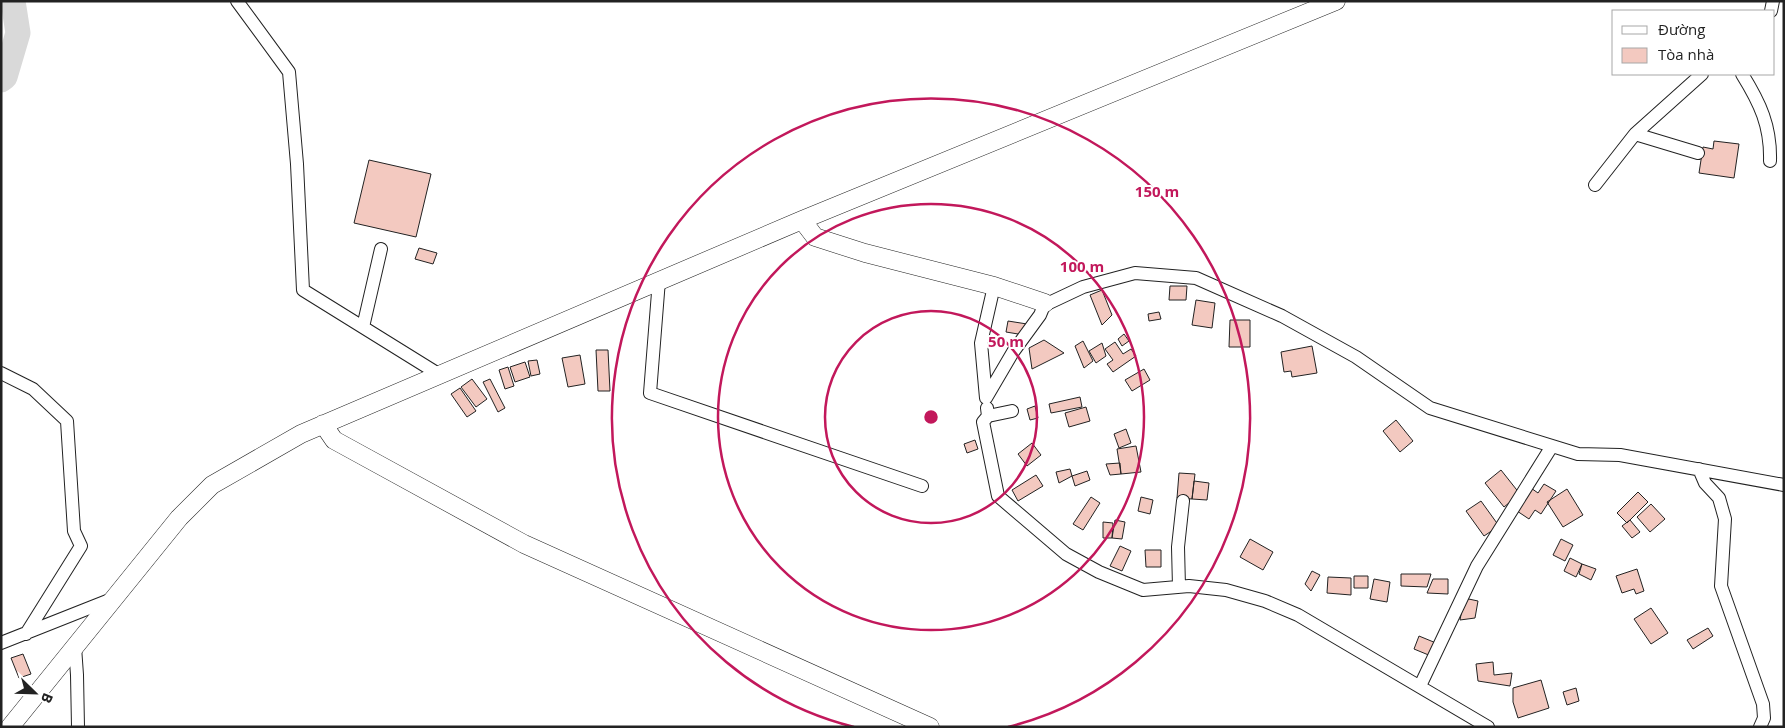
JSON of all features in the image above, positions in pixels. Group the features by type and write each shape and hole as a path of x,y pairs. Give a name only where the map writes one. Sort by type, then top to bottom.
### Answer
{"street":[{"path":"237,1 289,72 297,164 303,290 440,375"},
{"path":"10,727 179,518 212,485 301,434 802,220 1336,1"},
{"path":"1595,185 1635,134 1701,75"},
{"path":"1743,75 1755,96 1764,118 1770,142 1770,161"},
{"path":"1635,134 1698,153"},
{"path":"802,220 815,236 865,253 994,286 1045,303 1083,287 1136,273 1196,278 1282,316 1356,356 1430,408 1578,454 1620,455 1784,485"},
{"path":"364,327 381,249"},
{"path":"659,280 650,394 922,486"},
{"path":"988,416 982,343 994,286"},
{"path":"986,398 1013,352 1040,315 1045,303"},
{"path":"1,373 33,389 67,420 74,531 81,546 26,634"},
{"path":"1012,411 988,416 983,422 998,496 1066,554 1099,572 1143,590 1179,587 1226,590 1265,601 1298,615 1488,727"},
{"path":"322,424 334,440 524,544 930,727"},
{"path":"1420,686 1477,566 1552,446"},
{"path":"1699,470 1705,483 1719,498 1725,519 1721,586 1764,704 1764,718 1760,727"},
{"path":"1179,587 1178,548 1182,500"},
{"path":"1,643 114,598"},
{"path":"75,647 78,675 78,727"}],"building":[{"path":"1714,141 1739,144 1734,178 1699,173 1703,147 1713,149"},
{"path":"369,160 431,174 416,237 354,223"},
{"path":"419,248 437,253 433,264 415,259"},
{"path":"1170,286 1187,286 1186,300 1169,300"},
{"path":"1102,290 1112,315 1102,325 1090,295"},
{"path":"1196,300 1215,303 1212,328 1192,325"},
{"path":"1159,312 1161,319 1149,321 1148,314"},
{"path":"1230,320 1250,320 1250,347 1229,347"},
{"path":"1008,321 1027,324 1024,335 1006,332"},
{"path":"1124,334 1129,341 1122,346 1118,339"},
{"path":"1044,340 1064,353 1032,369 1029,348"},
{"path":"1083,341 1093,361 1084,368 1075,346"},
{"path":"1115,342 1123,354 1131,349 1136,356 1113,372 1107,364 1113,360 1105,349"},
{"path":"1102,343 1106,356 1096,363 1089,351"},
{"path":"1312,346 1317,373 1292,377 1291,371 1284,372 1281,352"},
{"path":"596,350 608,350 610,391 598,391"},
{"path":"580,355 585,384 568,387 562,358"},
{"path":"537,360 540,374 531,376 528,361"},
{"path":"525,362 530,377 515,382 510,367"},
{"path":"508,367 514,386 505,389 499,370"},
{"path":"1144,369 1150,380 1132,391 1125,380"},
{"path":"472,379 487,399 476,407 461,387"},
{"path":"490,379 505,408 498,412 483,382"},
{"path":"460,388 476,411 467,417 451,394"},
{"path":"1080,397 1082,407 1051,413 1049,404"},
{"path":"1035,406 1038,418 1030,420 1027,409"},
{"path":"1086,407 1090,421 1069,427 1065,413"},
{"path":"1396,420 1413,441 1400,452 1383,431"},
{"path":"1126,429 1131,443 1119,448 1114,434"},
{"path":"975,440 978,449 967,453 964,444"},
{"path":"1032,443 1041,455 1027,466 1018,454"},
{"path":"1136,446 1141,472 1121,474 1117,449"},
{"path":"1120,463 1121,474 1110,475 1106,464"},
{"path":"1070,469 1072,476 1059,483 1056,472"},
{"path":"1501,470 1520,494 1504,507 1485,483"},
{"path":"1087,471 1090,480 1075,486 1072,476"},
{"path":"1179,473 1195,474 1192,499 1177,498"},
{"path":"1036,475 1043,486 1018,501 1012,490"},
{"path":"1194,481 1209,483 1207,500 1192,499"},
{"path":"1544,484 1556,491 1541,514 1535,510 1529,519 1517,511 1531,488 1538,493"},
{"path":"1567,489 1583,515 1563,527 1547,502"},
{"path":"1638,492 1648,502 1627,523 1617,513"},
{"path":"1091,497 1100,503 1083,530 1073,524"},
{"path":"1141,497 1153,500 1150,514 1138,511"},
{"path":"1481,501 1499,526 1484,536 1466,511"},
{"path":"1651,504 1665,519 1650,532 1637,517"},
{"path":"1115,520 1125,522 1122,539 1112,538"},
{"path":"1630,520 1640,532 1632,538 1622,526"},
{"path":"1103,522 1113,523 1112,538 1103,538"},
{"path":"1250,539 1273,552 1263,570 1240,557"},
{"path":"1561,539 1573,545 1565,561 1553,555"},
{"path":"1120,546 1131,551 1122,571 1110,566"},
{"path":"1145,550 1161,550 1161,567 1146,567"},
{"path":"1570,558 1582,564 1576,577 1564,571"},
{"path":"1582,564 1596,569 1591,580 1579,574"},
{"path":"1637,569 1644,591 1636,594 1634,589 1622,593 1616,576"},
{"path":"1312,571 1320,575 1311,591 1305,584"},
{"path":"1401,574 1431,574 1427,587 1401,586"},
{"path":"1354,576 1368,576 1368,588 1354,588"},
{"path":"1328,577 1351,578 1351,595 1327,593"},
{"path":"1374,579 1390,582 1387,602 1370,599"},
{"path":"1433,579 1448,579 1448,594 1427,593"},
{"path":"1464,598 1478,601 1475,618 1460,620"},
{"path":"1651,608 1668,633 1651,644 1634,619"},
{"path":"1708,628 1713,636 1693,649 1687,640"},
{"path":"1419,636 1436,643 1431,656 1414,649"},
{"path":"23,654 31,674 19,678 11,658"},
{"path":"1493,662 1494,675 1512,673 1510,686 1478,681 1476,664"},
{"path":"1541,680 1549,708 1518,718 1513,702 1513,688"},
{"path":"1576,688 1579,701 1567,705 1563,692"}],"waterway":[{"path":"1,80 5,77 18,33 13,1"}]}
